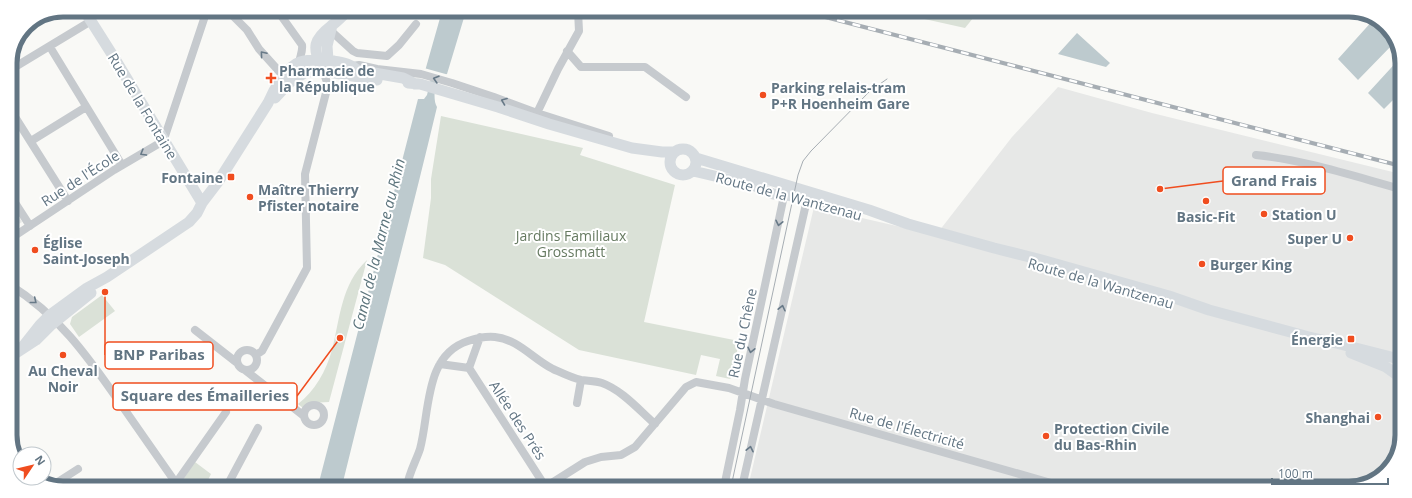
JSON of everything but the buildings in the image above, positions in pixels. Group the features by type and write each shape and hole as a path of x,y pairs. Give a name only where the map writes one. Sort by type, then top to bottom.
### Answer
{"main road":[{"name":"Rue de la Fontaine","path":"88,17 202,203"},
{"path":"323,64 332,28 342,17"},
{"path":"17,352 40,325 53,318 87,288 107,277 189,222 218,182 268,103 278,96 286,80 299,62 323,64"},
{"path":"286,80 323,64"},
{"name":"Route de la Wantzenau","path":"323,64 353,66 358,70 450,88 498,107 549,124 632,148 662,152 673,152 680,148 688,149 696,158 785,190 869,210 908,224 994,248 1040,267 1115,290 1171,304 1209,310 1395,358"},
{"name":"Route de la Wantzenau","path":"323,64 358,78 419,81"},
{"name":"Route de la Wantzenau","path":"632,148 640,153 669,163 673,171 680,175 685,175 693,171 753,186 773,194 785,190"},
{"path":"669,163 673,152"},
{"path":"693,171 696,158"},
{"name":"Route de la Wantzenau","path":"1309,337 1386,367 1395,373"}],"street":[{"path":"164,140 206,17"},
{"path":"234,17 241,24 259,49 286,80"},
{"path":"282,17 302,45 303,48 299,62"},
{"path":"537,113 567,51 579,31 578,17"},
{"path":"17,66 91,21"},
{"path":"332,28 353,51 357,53 387,56 399,45 416,24"},
{"path":"50,47 122,165"},
{"path":"567,51 581,67 645,67 686,97"},
{"path":"256,355 262,351 307,268 305,174 328,85 323,64"},
{"name":"Route de la Wantzenau","path":"450,88 494,97 537,113 621,140 632,148"},
{"path":"31,141 86,107"},
{"path":"17,120 68,201"},
{"name":"Rue de l'École","path":"17,234 122,165 164,140"},
{"path":"1256,155 1272,156 1395,187"},
{"name":"Rue du Chêne","path":"725,481 742,393 785,190"},
{"path":"743,481 807,196"},
{"path":"17,206 30,226"},
{"path":"17,289 28,296 53,318 87,356 175,481"},
{"path":"195,330 304,416"},
{"path":"440,364 469,368 480,337"},
{"path":"408,481 420,449 431,386 440,364 446,355 461,343 480,337 496,337 517,344 551,368 574,378 602,383 616,390 655,424"},
{"path":"236,362 239,352 245,349 251,350 256,355 257,361 255,366 245,370"},
{"name":"Allée des Prés","path":"469,368 543,481"},
{"path":"577,403 581,380"},
{"name":"Rue de l'Électricité","path":"554,481 585,462 601,457 621,455 635,447 686,387 696,382 730,388 774,404 1044,481"},
{"path":"179,481 226,412"},
{"path":"231,481 258,428"},
{"path":"59,481 78,469"}],"shaded area":[{"path":"440,17 464,17 447,74 439,79 436,85 435,97 437,107 343,481 319,481 418,99 424,99 427,95 431,78 425,71"},
{"path":"1370,23 1385,35 1392,45 1358,80 1338,59"},
{"path":"1077,33 1110,63 1106,67 1058,54"},
{"path":"1395,64 1395,98 1384,109 1368,93"},
{"path":"1058,87 1152,113 1395,173 1395,435 1393,450 1385,463 1374,473 1364,479 1355,481 749,481 814,207 936,235 1012,137"},
{"path":"17,214 22,222 17,225"}],"green space":[{"path":"916,17 974,17 965,28"},
{"name":"Jardins Familiaux Grossmatt","path":"441,116 583,148 580,155 675,185 644,322 739,341 732,377 730,379 716,376 720,359 701,355 696,375 579,350 445,265 423,258 431,198 431,179"},
{"path":"367,260 329,402 310,403 303,408 298,404 315,387 323,373 330,358 347,291 358,269"},
{"path":"102,295 115,311 79,337 70,324 72,317"},
{"path":"195,462 211,474 208,481 182,481"}],"pier":[{"path":"424,68 449,75 440,81 424,71"}],"tram line":[{"path":"732,481 798,175 803,161 870,91 887,79"}],"railway":[{"path":"825,17 1395,164"}],"place":[{"name":"Pharmacie de la République","path":"271,78"},
{"name":"Parking relais-tram P+R Hoenheim Gare","path":"763,95"},
{"name":"Fontaine","path":"231,177"},
{"name":"Grand Frais","path":"1160,189"},
{"name":"Maître Thierry Pfister notaire","path":"250,197"},
{"name":"Basic-Fit","path":"1206,201"},
{"name":"Station U","path":"1264,214"},
{"name":"Super U","path":"1350,238"},
{"name":"Église Saint-Joseph","path":"35,250"},
{"name":"Burger King","path":"1202,264"},
{"name":"BNP Paribas","path":"105,292"},
{"name":"Square des Émailleries","path":"340,338"},
{"name":"Énergie","path":"1351,339"},
{"name":"Au Cheval Noir","path":"63,355"},
{"name":"Shanghai","path":"1378,417"},
{"name":"Protection Civile du Bas-Rhin","path":"1046,436"}],"water label":[{"name":"Canal de la Marne au Rhin","path":"378,244"}]}
